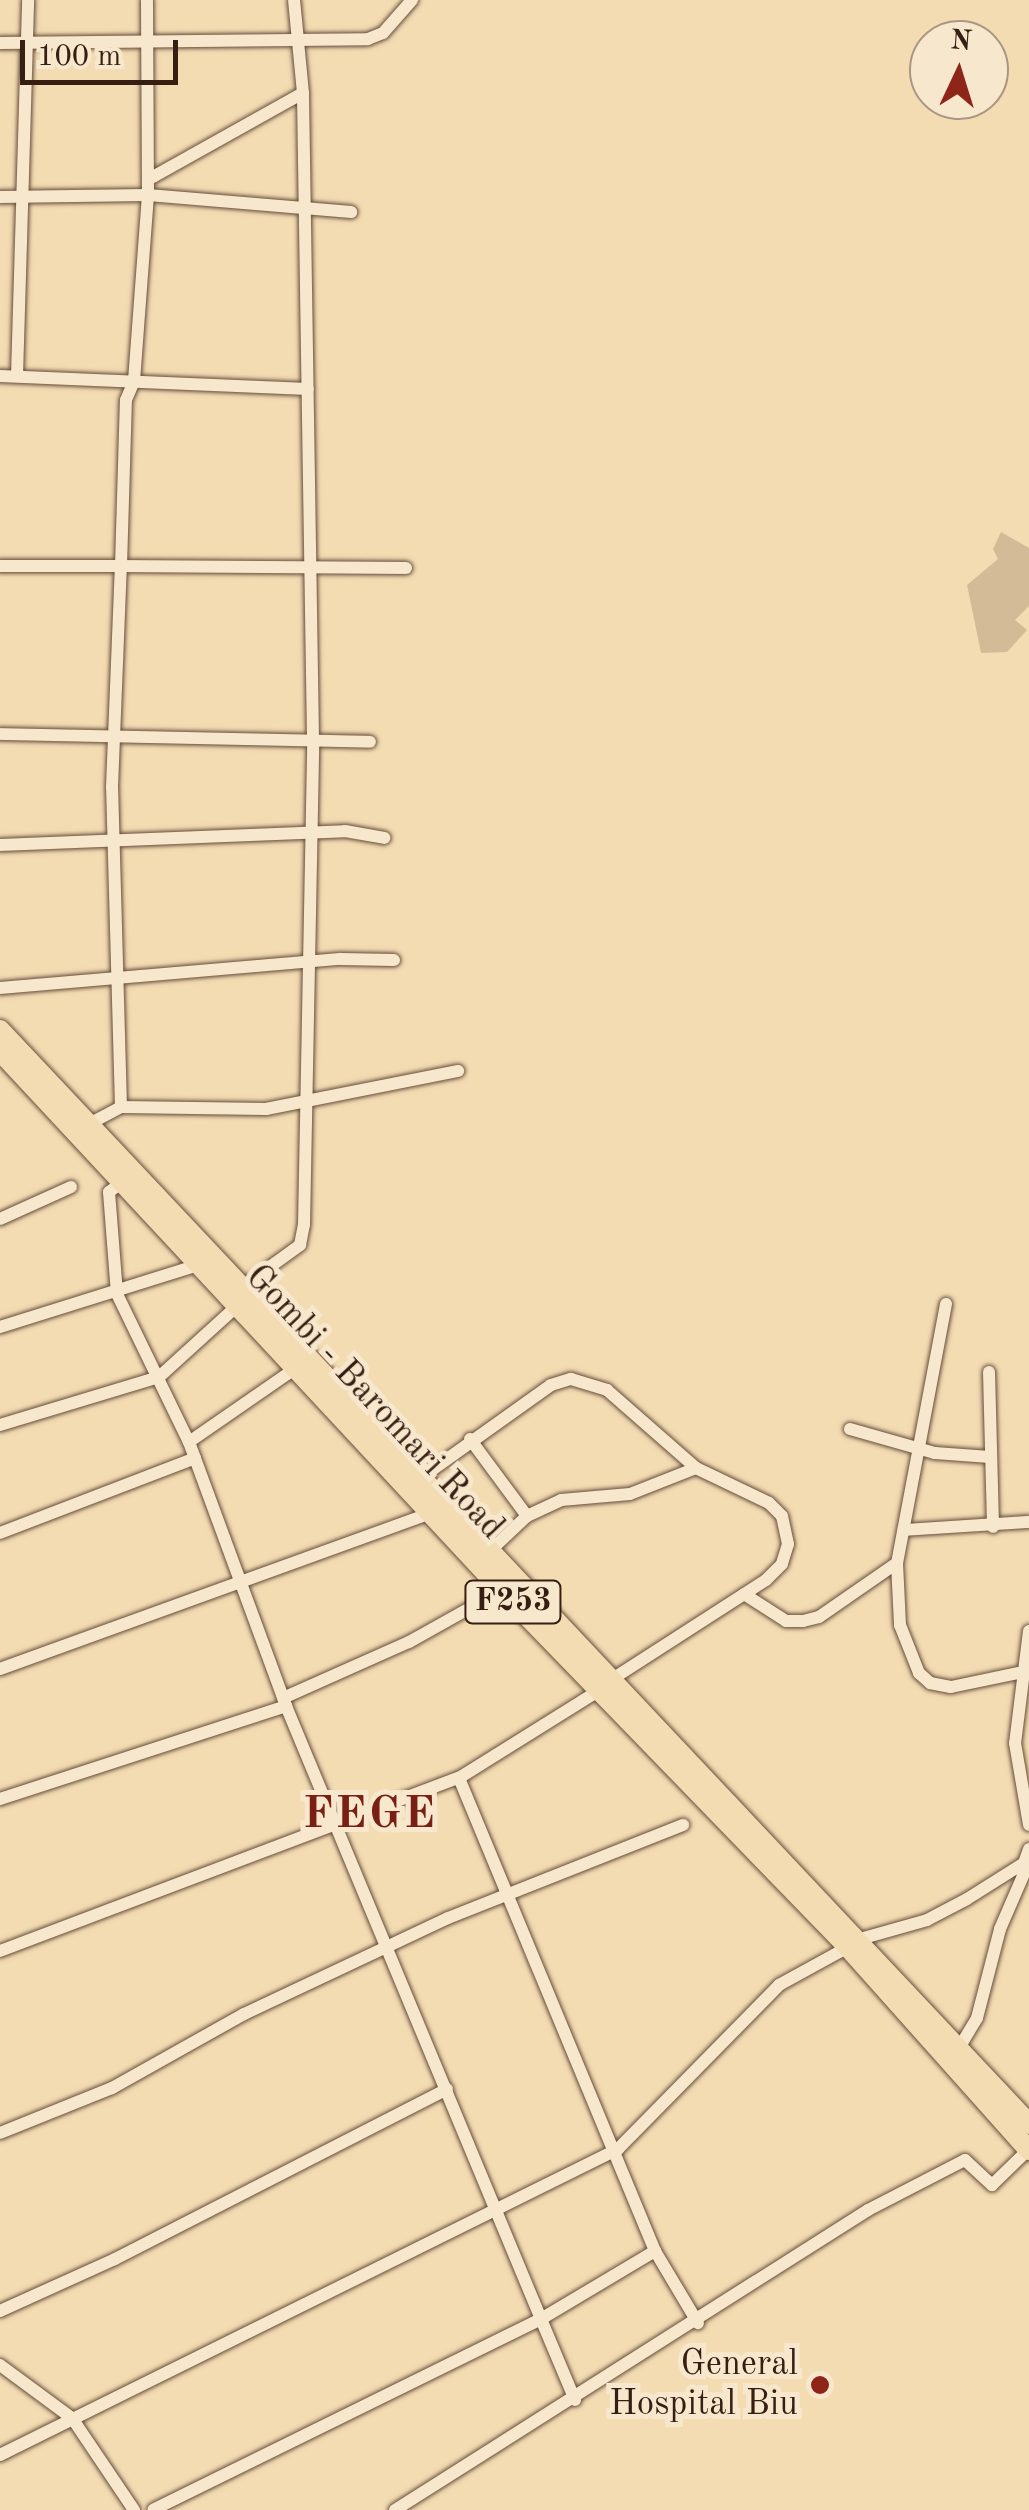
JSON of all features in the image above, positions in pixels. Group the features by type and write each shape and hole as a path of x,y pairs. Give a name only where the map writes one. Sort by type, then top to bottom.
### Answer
{"main road":[{"name":"Gombi - Baromari Road","path":"0,1030 91,1124 201,1264 240,1296 296,1368 431,1513 606,1684 1029,2124"},
{"name":"Gombi - Baromari Road","path":"0,1050 422,1476 491,1550 516,1596"},
{"name":"Gombi - Baromari Road","path":"854,1943 1029,2149"}],"street":[{"path":"17,376 28,0"},
{"path":"121,1108 114,733 126,400 134,381 148,195 147,0"},
{"path":"0,1425 159,1377 240,1296 300,1245 307,1103 313,739 307,566 303,93 294,0"},
{"path":"0,43 150,46 368,39 383,32 412,0"},
{"path":"148,179 303,93"},
{"path":"0,197 148,195 351,212"},
{"path":"0,376 308,389"},
{"path":"0,566 406,568"},
{"path":"0,734 114,733 370,742"},
{"path":"0,845 114,835 312,833 384,838"},
{"path":"0,988 308,963 394,960"},
{"path":"91,1124 121,1108 230,1112 307,1103 458,1070"},
{"path":"129,1177 108,1192 117,1294 189,1442 244,1580 285,1702 390,1946 575,2400"},
{"path":"0,1219 71,1187"},
{"path":"0,1327 117,1294 201,1264"},
{"path":"946,1304 896,1563 900,1625 919,1673 930,1683 951,1687 1023,1672"},
{"path":"189,1442 296,1368"},
{"path":"989,1372 992,1527"},
{"path":"0,1951 459,1778 744,1594 782,1564 788,1544 782,1516 769,1503 696,1468 607,1390 570,1379 550,1385 422,1476"},
{"path":"850,1428 917,1448 990,1457"},
{"path":"470,1439 527,1516"},
{"path":"0,1533 195,1458"},
{"path":"491,1550 527,1516 561,1500 630,1494 696,1468"},
{"path":"0,1669 431,1513"},
{"path":"904,1530 1026,1528"},
{"path":"744,1594 786,1621 803,1621 819,1617 896,1563"},
{"path":"0,1799 285,1702 516,1596"},
{"path":"1029,1632 1015,1743 1029,1826"},
{"path":"459,1778 505,1895 618,2149 656,2251 698,2324"},
{"path":"0,2134 112,2088 244,2014 390,1946 505,1895 683,1825"},
{"path":"959,2048 976,2018 1029,1849"},
{"path":"0,2456 618,2149 779,1985 854,1943 928,1920 1027,1863"},
{"path":"0,2311 115,2260 448,2089"},
{"path":"395,2510 698,2324 868,2210 965,2160 992,2185 1029,2149"},
{"path":"153,2510 541,2319 656,2251"},
{"path":"0,2365 72,2418 134,2510"}],"shaded area":[{"path":"1001,532 1029,548 1029,606 1015,620 1027,630 1007,652 981,653 967,585 998,559 993,549"}],"place":[{"name":"General Hospital Biu","path":"820,2385"}],"district":[{"name":"FEGE","path":"370,1816"}]}
